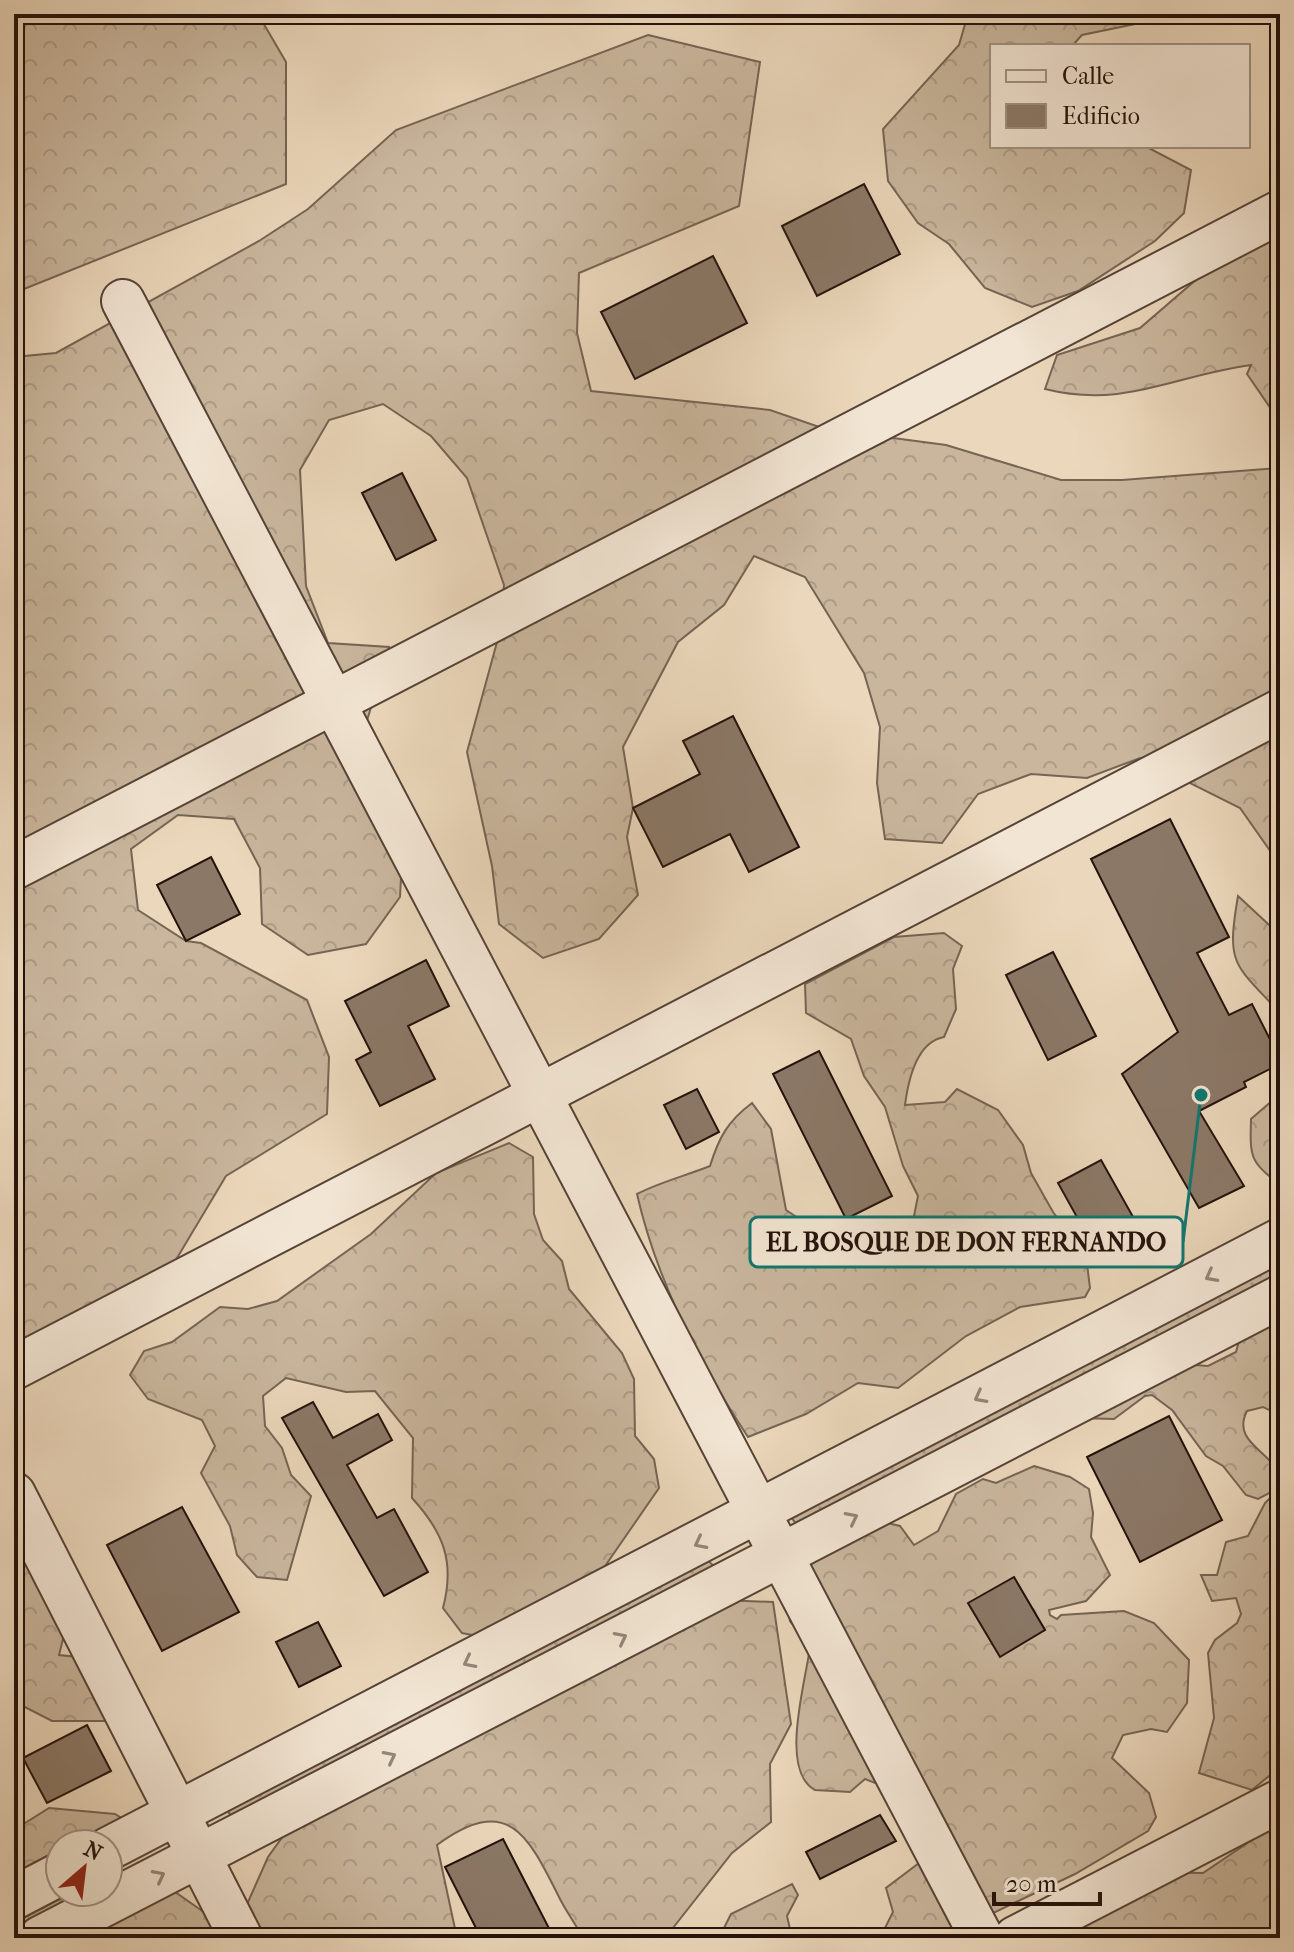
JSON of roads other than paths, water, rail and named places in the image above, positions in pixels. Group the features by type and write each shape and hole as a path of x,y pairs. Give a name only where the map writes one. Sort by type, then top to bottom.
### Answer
{"street":[{"path":"14,868 1280,212"},
{"path":"123,301 982,1938"},
{"path":"14,1368 1280,711"},
{"path":"124,1841 1280,1240"},
{"path":"40,1938 1280,1297"},
{"path":"14,1494 241,1938"},
{"path":"1015,1938 1280,1801"},
{"path":"14,1898 44,1882"}],"place":[{"name":"EL BOSQUE DE DON FERNANDO","path":"1201,1095"}]}
